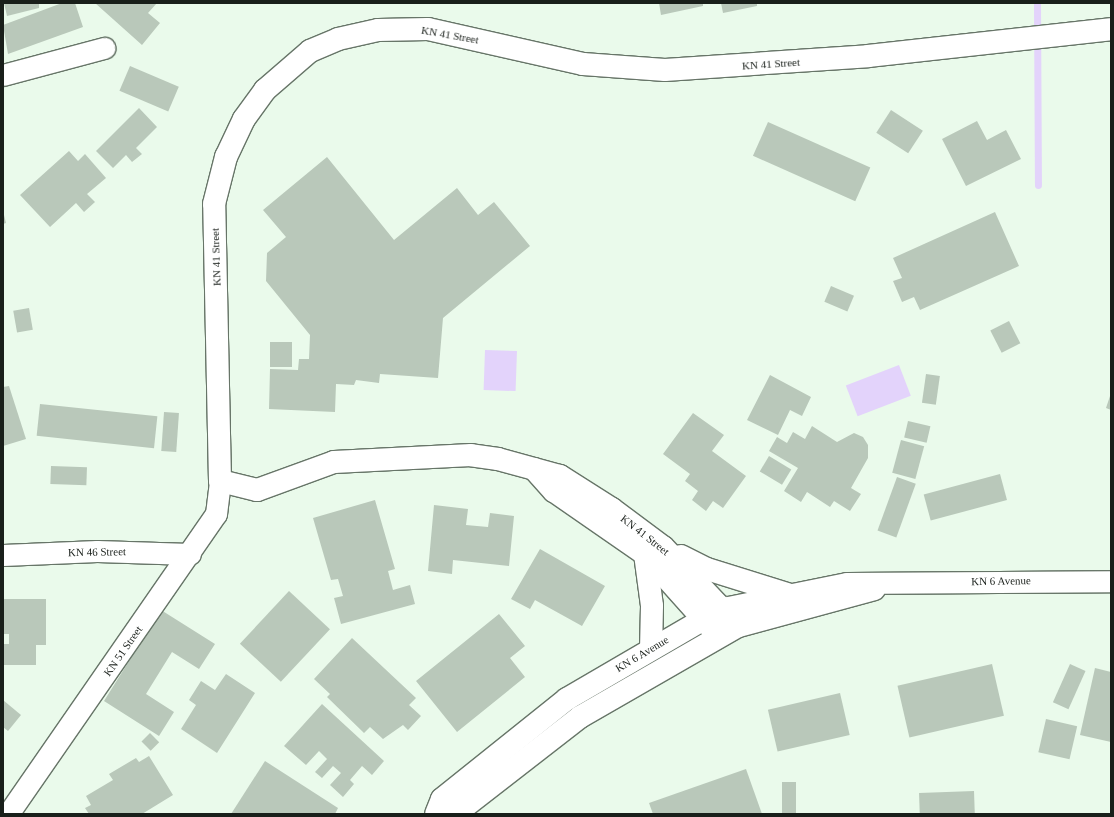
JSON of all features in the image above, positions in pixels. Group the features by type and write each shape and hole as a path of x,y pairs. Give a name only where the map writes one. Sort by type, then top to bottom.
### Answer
{"main road":[{"name":"KN 41 Street","path":"738,626 723,608 654,550 554,491 534,469 471,455 334,462 257,490 220,480 214,204 226,157 244,119 279,75 310,51 338,39 378,30 428,29 583,64 665,70 868,56 1111,29"},
{"name":"KN 41 Street","path":"654,550 701,618 719,636"},
{"path":"651,649 654,550 707,569 787,594"},
{"name":"KN 6 Avenue","path":"436,814 442,799 567,699 701,618 723,608"},
{"name":"KN 6 Avenue","path":"455,814 580,717 738,626"}],"street":[{"path":"3,75 104,48"},
{"name":"KN 51 Street","path":"8,814 190,554 216,514 220,480"},
{"name":"KN 46 Street","path":"3,554 97,551 190,554"},
{"name":"KN 6 Avenue","path":"723,608 847,583 1111,581"},
{"name":"KN 6 Avenue","path":"738,626 892,583"}],"shaded area":[{"path":"485,350 517,351 516,391 484,390"},
{"path":"899,365 911,396 858,416 846,385"}],"building":[{"path":"4,3 39,3 39,8 7,16"},
{"path":"62,3 75,3 83,27 8,54 3,25"},
{"path":"95,3 157,3 148,13 160,23 142,45"},
{"path":"659,3 703,3 703,6 661,15"},
{"path":"721,3 757,3 757,6 723,13"},
{"path":"130,66 179,87 168,112 119,91"},
{"path":"139,108 157,127 136,148 142,154 132,162 126,155 113,168 96,151"},
{"path":"891,110 923,131 908,153 876,133"},
{"path":"977,121 987,140 1006,130 1021,159 966,186 942,139"},
{"path":"768,122 870,168 855,201 753,156"},
{"path":"69,151 78,161 85,154 106,178 87,194 95,202 84,212 76,203 50,227 20,195"},
{"path":"327,157 394,240 457,188 478,215 494,202 530,246 443,318 438,378 380,374 379,383 356,380 354,385 336,384 335,412 269,409 270,369 298,370 299,359 309,359 310,335 266,281 267,253 286,237 263,210"},
{"path":"3,211 6,223 3,224"},
{"path":"995,212 1019,266 920,310 914,297 902,302 893,281 902,278 893,258"},
{"path":"831,286 854,296 847,311 824,302"},
{"path":"29,308 33,330 17,332 13,311"},
{"path":"1009,321 1020,343 1002,353 990,331"},
{"path":"270,342 292,342 292,367 270,367"},
{"path":"926,374 940,376 936,405 922,403"},
{"path":"770,375 811,397 802,416 790,410 778,435 747,420"},
{"path":"9,386 26,439 3,446 3,387"},
{"path":"1111,393 1111,410 1106,408"},
{"path":"40,404 157,416 154,448 37,436"},
{"path":"164,412 179,413 176,452 161,451"},
{"path":"693,413 724,435 712,451 746,476 723,508 713,501 706,511 692,500 698,491 685,481 690,474 663,454"},
{"path":"908,421 930,426 927,443 904,438"},
{"path":"812,426 837,442 854,433 863,437 868,445 868,458 851,488 861,494 850,511 834,501 830,507 807,492 801,502 784,491 798,468 769,451 777,437 787,443 793,432 805,439"},
{"path":"901,440 924,446 915,479 892,473"},
{"path":"769,456 791,469 782,485 760,471"},
{"path":"51,466 87,467 86,485 50,484"},
{"path":"1000,474 1007,500 931,521 924,494"},
{"path":"897,477 916,484 896,537 878,531"},
{"path":"375,500 395,569 388,571 393,590 410,585 415,604 341,624 334,598 343,596 338,579 331,580 313,518"},
{"path":"434,505 468,509 466,525 488,527 490,513 514,516 509,566 453,560 452,574 428,571"},
{"path":"540,549 605,586 582,626 535,600 530,609 511,599"},
{"path":"289,591 330,629 281,682 240,644"},
{"path":"3,599 46,599 46,645 36,645 36,665 3,665 3,644 9,644 9,634 3,634"},
{"path":"161,610 215,644 199,669 172,652 146,694 174,712 159,736 104,701"},
{"path":"499,614 525,646 510,658 525,677 457,732 416,681"},
{"path":"352,638 416,698 409,705 421,716 408,730 403,725 383,739 370,727 364,733 327,697 330,694 314,679"},
{"path":"992,664 1004,716 909,737 897,686"},
{"path":"1070,664 1086,671 1068,709 1053,702"},
{"path":"1095,668 1111,672 1111,742 1080,735"},
{"path":"226,674 255,693 217,753 181,729 196,705 189,700 201,681 215,690"},
{"path":"840,693 850,735 778,752 768,710"},
{"path":"3,700 21,715 8,731 3,727"},
{"path":"322,704 384,761 372,775 362,766 350,780 354,784 343,797 330,785 341,773 333,766 322,778 315,772 327,759 319,751 306,765 284,746"},
{"path":"1046,719 1077,726 1070,759 1038,752"},
{"path":"150,733 159,742 151,751 142,741"},
{"path":"149,756 173,795 142,814 89,814 85,808 91,805 86,796 113,780 109,774 136,758 139,762"},
{"path":"265,761 338,808 335,814 231,814"},
{"path":"746,769 762,814 653,814 649,803"},
{"path":"782,782 796,782 796,814 782,814"},
{"path":"974,791 975,814 920,814 919,793"}],"waterway":[{"path":"1037,3 1038,185"}]}
